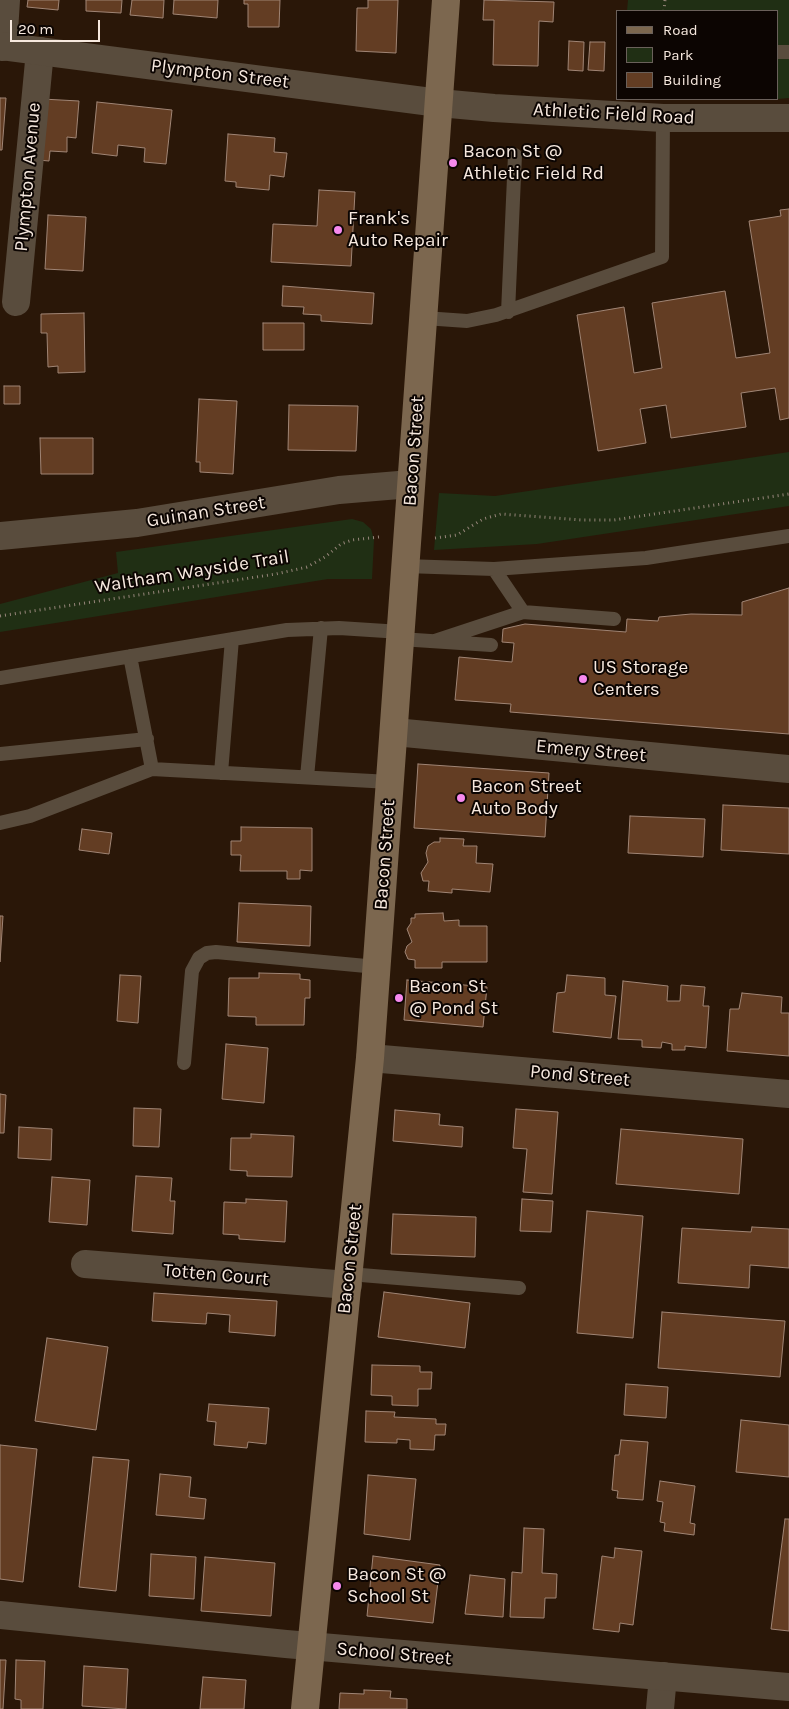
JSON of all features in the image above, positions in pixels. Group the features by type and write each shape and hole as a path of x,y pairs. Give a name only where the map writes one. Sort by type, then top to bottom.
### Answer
{"main road":[{"name":"Bacon Street","path":"305,1709 370,1058 446,0"}],"street":[{"path":"2,47 6,0"},
{"name":"Plympton Street","path":"2,47 439,103"},
{"name":"Plympton Avenue","path":"16,302 40,51"},
{"name":"Athletic Field Road","path":"439,103 663,118 789,118"},
{"name":"Guinan Street","path":"0,536 137,523 340,490 411,484"},
{"name":"Emery Street","path":"394,732 789,769"},
{"name":"Pond Street","path":"370,1058 789,1094"},
{"name":"Totten Court","path":"85,1264 348,1280"},
{"name":"School Street","path":"0,1615 312,1646 789,1687"},
{"path":"660,1709 663,1676"}],"lane":[{"path":"424,318 467,320 508,312 662,257 663,118"},
{"path":"508,312 515,155"},
{"path":"406,566 494,569 646,558 789,536"},
{"path":"494,569 523,612"},
{"path":"435,641 523,612 614,618"},
{"path":"307,777 321,628"},
{"path":"0,678 287,630 321,628 401,635 435,641 491,645"},
{"path":"221,773 232,639"},
{"path":"130,656 152,769"},
{"path":"0,754 147,739"},
{"path":"0,824 30,816 152,769 390,782"},
{"path":"184,1063 192,971 199,958 207,953 216,952 377,967"},
{"path":"348,1280 519,1288"}],"path":[{"path":"432,538 458,535 483,519 501,514 582,520 614,520 789,494"},
{"name":"Waltham Wayside Trail","path":"0,616 276,574 307,567 325,557 341,544 352,540 380,537"}],"green space":[{"path":"628,0 789,0 789,98 779,99 779,10 627,10"},
{"path":"789,452 789,506 537,544 434,550 439,493 495,496"},
{"path":"352,519 363,522 371,529 374,540 372,579 328,579 0,632 0,604 118,573 116,552"}],"building":[{"path":"28,0 59,0 58,10 27,7"},
{"path":"86,0 122,0 121,13 86,11"},
{"path":"132,0 164,0 163,18 130,15"},
{"path":"174,0 218,0 217,18 173,14"},
{"path":"244,0 280,0 279,27 248,27 248,4 244,4"},
{"path":"368,0 398,0 396,53 356,51 357,8 368,8"},
{"path":"484,0 554,2 553,22 539,21 538,66 493,65 494,20 483,20"},
{"path":"569,41 584,42 583,71 568,70"},
{"path":"590,42 605,42 604,71 588,70"},
{"path":"0,98 6,98 2,150 0,150"},
{"path":"42,99 79,101 76,138 67,137 67,152 50,151 49,161 38,160"},
{"path":"97,102 172,110 166,164 144,162 145,148 118,145 117,156 92,153"},
{"path":"228,134 275,138 274,152 287,153 284,177 270,175 269,190 236,187 236,182 225,181"},
{"path":"319,190 355,192 351,266 271,262 273,224 317,226"},
{"path":"789,209 789,418 780,420 775,388 741,393 746,427 671,438 666,405 640,409 646,443 598,451 577,315 624,307 634,373 662,368 652,303 725,291 736,358 770,353 749,221 781,216 780,210"},
{"path":"48,215 86,217 83,271 45,269"},
{"path":"283,286 374,293 372,324 321,321 321,315 303,314 304,307 282,306"},
{"path":"84,313 85,372 58,373 58,366 48,367 47,333 41,333 41,314"},
{"path":"263,323 304,323 304,350 263,350"},
{"path":"4,386 20,386 20,404 4,404"},
{"path":"199,399 237,401 233,474 200,472 200,462 196,462"},
{"path":"289,405 358,406 356,451 288,450"},
{"path":"40,438 93,438 93,474 41,474"},
{"path":"789,588 789,734 510,712 511,704 455,700 459,657 512,662 514,643 502,642 503,629 525,624 626,632 627,619 658,621 659,617 691,614 742,615 742,602"},
{"path":"418,764 549,773 545,837 414,828"},
{"path":"723,805 789,808 789,854 721,850"},
{"path":"630,816 705,819 703,857 628,853"},
{"path":"241,827 312,828 312,871 300,870 300,879 287,879 287,871 240,871 241,855 231,855 231,841 241,841"},
{"path":"82,829 112,833 109,854 79,850"},
{"path":"440,838 464,839 463,846 477,846 476,863 493,864 490,892 452,889 452,893 428,891 429,881 423,881 421,873 428,862 426,853 428,846 434,842 440,842"},
{"path":"239,903 311,906 310,946 237,942"},
{"path":"443,913 444,921 459,920 459,926 487,926 487,962 442,962 442,968 415,968 415,960 408,959 405,952 407,946 412,942 407,929 411,923 411,918 415,918 415,914"},
{"path":"0,916 3,916 0,962"},
{"path":"259,973 300,974 300,979 310,980 310,998 305,998 304,1025 256,1025 256,1017 228,1016 229,978 259,978"},
{"path":"120,975 141,976 138,1023 117,1021"},
{"path":"567,975 605,978 605,995 616,996 611,1038 553,1032 557,993 565,992"},
{"path":"407,980 487,987 483,1027 404,1020"},
{"path":"623,981 668,986 667,1001 680,1001 681,985 705,987 703,1006 709,1006 706,1048 685,1046 685,1050 672,1050 672,1044 662,1042 661,1048 642,1047 642,1040 618,1039"},
{"path":"742,993 782,997 781,1013 789,1013 789,1056 727,1051 730,1009 739,1009"},
{"path":"226,1044 268,1048 264,1103 222,1099"},
{"path":"0,1094 6,1095 4,1133 0,1133"},
{"path":"134,1108 161,1109 159,1147 133,1146"},
{"path":"516,1109 558,1112 552,1194 523,1192 527,1149 513,1148"},
{"path":"395,1110 440,1114 439,1125 463,1127 462,1147 393,1141"},
{"path":"19,1127 52,1129 51,1160 18,1158"},
{"path":"621,1129 743,1139 739,1194 616,1184"},
{"path":"251,1134 294,1136 292,1177 247,1176 247,1171 230,1170 231,1138 251,1138"},
{"path":"136,1176 172,1178 170,1201 175,1201 173,1234 132,1231"},
{"path":"52,1177 90,1180 87,1225 49,1222"},
{"path":"246,1199 287,1201 285,1242 239,1239 239,1235 223,1234 224,1202 246,1203"},
{"path":"522,1199 553,1201 551,1232 520,1231"},
{"path":"587,1211 643,1216 633,1338 577,1333"},
{"path":"393,1214 476,1217 475,1257 391,1254"},
{"path":"752,1227 789,1229 789,1268 750,1265 749,1288 678,1283 682,1228 751,1232"},
{"path":"384,1292 470,1303 465,1348 378,1337"},
{"path":"154,1293 277,1301 275,1336 229,1332 230,1315 207,1313 206,1324 152,1321"},
{"path":"662,1312 785,1321 780,1377 658,1368"},
{"path":"47,1338 108,1347 96,1430 35,1421"},
{"path":"372,1365 420,1366 420,1372 432,1372 431,1389 418,1389 418,1406 392,1405 392,1396 371,1395"},
{"path":"626,1384 668,1387 666,1418 624,1415"},
{"path":"209,1404 269,1408 266,1444 248,1442 247,1448 214,1445 216,1422 207,1421"},
{"path":"366,1411 395,1412 394,1417 436,1419 436,1424 446,1424 445,1435 435,1435 434,1450 410,1449 410,1440 397,1439 397,1443 365,1442"},
{"path":"741,1420 789,1425 789,1477 736,1472"},
{"path":"621,1440 648,1442 643,1500 617,1498 618,1491 612,1490 615,1455 619,1455"},
{"path":"0,1445 37,1449 23,1582 0,1579"},
{"path":"93,1457 129,1460 116,1591 79,1587"},
{"path":"160,1474 191,1477 189,1497 206,1499 204,1519 156,1515"},
{"path":"368,1475 416,1479 410,1540 364,1534"},
{"path":"660,1481 695,1486 690,1523 695,1524 694,1535 664,1531 665,1523 660,1522 663,1502 657,1501"},
{"path":"785,1519 789,1519 789,1631 771,1629"},
{"path":"524,1528 544,1529 542,1573 557,1574 556,1598 545,1598 544,1618 510,1617 512,1572 522,1573"},
{"path":"615,1548 642,1551 633,1625 620,1623 619,1632 593,1629 602,1556 614,1558"},
{"path":"151,1554 196,1557 194,1599 149,1596"},
{"path":"373,1556 440,1565 433,1623 367,1616"},
{"path":"205,1557 275,1563 271,1616 201,1611"},
{"path":"470,1575 505,1579 503,1617 465,1614"},
{"path":"0,1660 6,1660 3,1709 0,1709"},
{"path":"16,1660 45,1661 43,1709 21,1709 21,1700 15,1699"},
{"path":"84,1666 128,1669 126,1709 82,1706"},
{"path":"203,1677 246,1680 244,1709 200,1709"},
{"path":"364,1690 391,1691 390,1698 407,1699 407,1709 339,1709 340,1693 364,1694"}],"place":[{"name":"Bacon St @ Athletic Field Rd","path":"453,163"},
{"name":"Frank's Auto Repair","path":"338,230"},
{"name":"US Storage Centers","path":"583,679"},
{"name":"Bacon Street Auto Body","path":"461,798"},
{"name":"Bacon St @ Pond St","path":"399,998"},
{"name":"Bacon St @ School St","path":"337,1586"}]}
